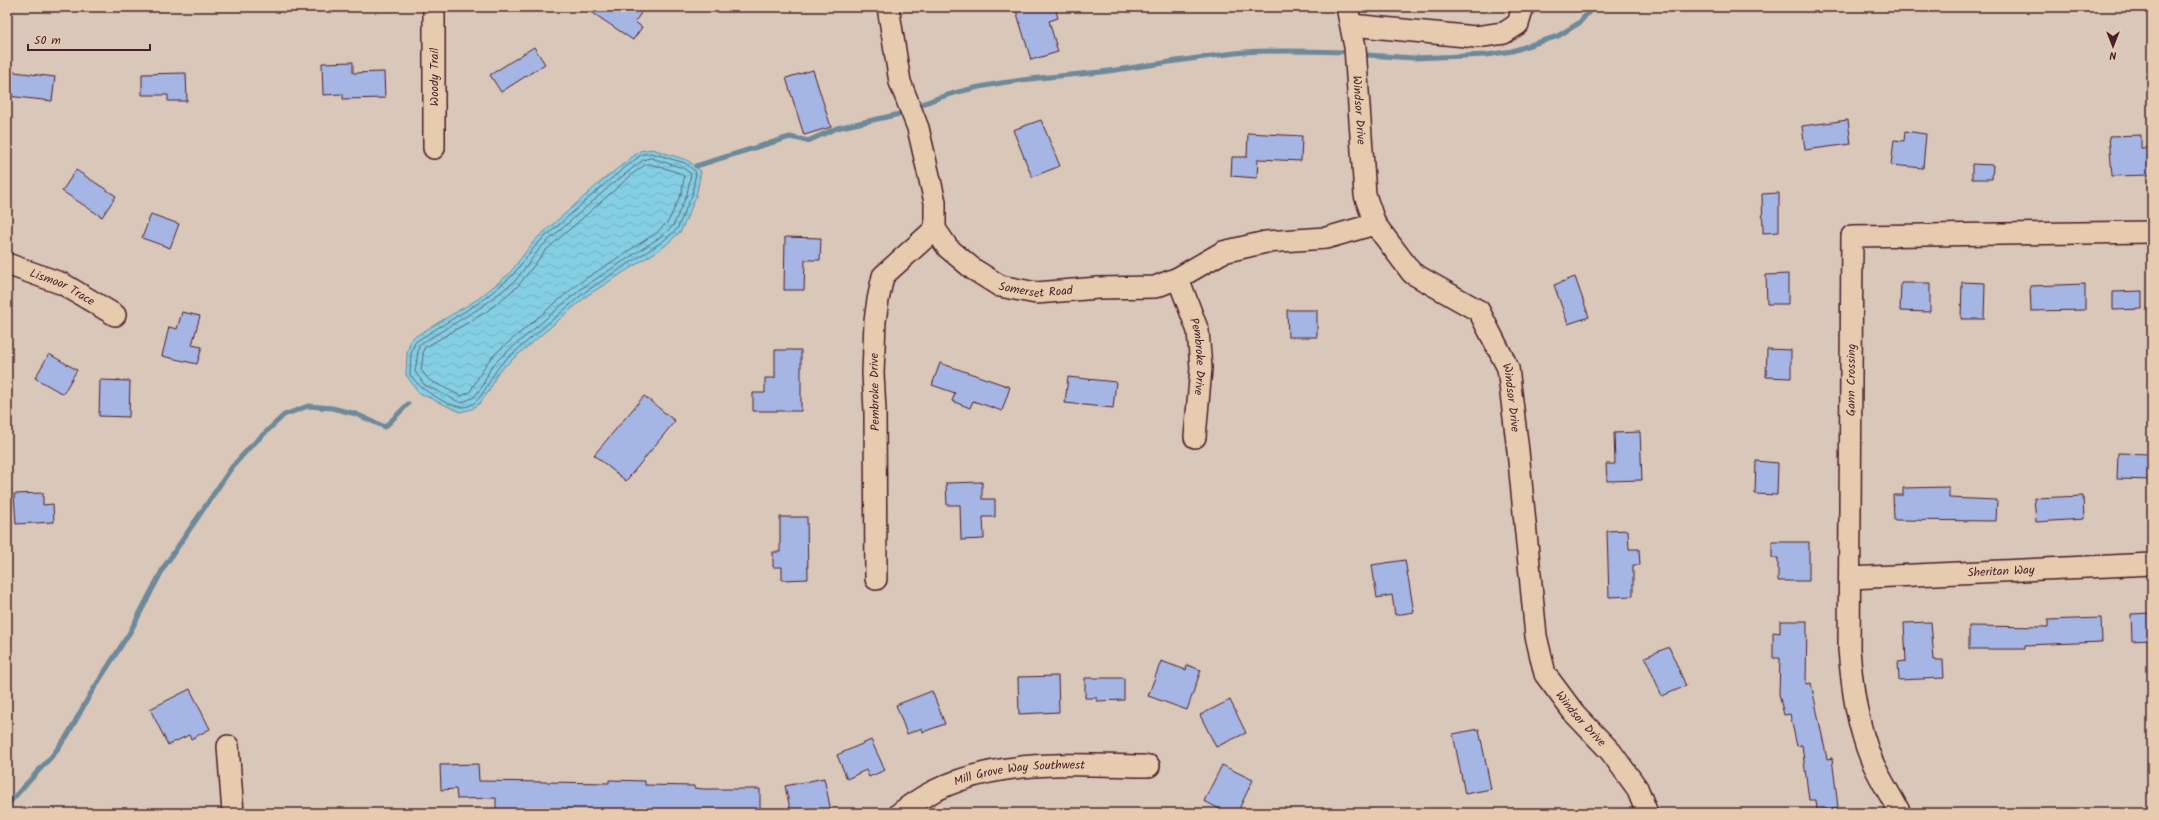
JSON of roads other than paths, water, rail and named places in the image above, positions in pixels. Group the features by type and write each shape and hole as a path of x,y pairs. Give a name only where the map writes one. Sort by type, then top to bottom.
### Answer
{"street":[{"name":"Woody Trail","path":"434,7 434,148"},
{"path":"888,7 900,82 918,128 935,202 935,229"},
{"path":"1349,16 1476,37 1504,34 1518,24 1523,7"},
{"name":"Windsor Drive","path":"1349,16 1355,47 1365,195 1375,224 1412,273 1479,311 1508,368 1518,451 1536,636 1545,674 1574,713 1612,752 1637,788 1647,813"},
{"name":"Somerset Road","path":"935,229 948,248 973,269 1000,286 1036,293 1098,288 1155,287 1178,278 1222,252 1266,242 1326,238 1375,224"},
{"name":"Pembroke Drive","path":"876,580 875,411 873,373 875,321 878,300 883,276 935,229"},
{"name":"Gann Crossing","path":"1900,813 1873,761 1858,717 1849,649 1852,236 2152,232"},
{"name":"Lismoor Trace","path":"7,264 64,284 115,315"},
{"name":"Pembroke Drive","path":"1178,278 1198,331 1201,368 1195,437"},
{"name":"Sheritan Way","path":"1850,578 2152,564"},
{"path":"228,746 233,813"},
{"name":"Mill Grove Way Southwest","path":"900,813 931,793 977,773 1017,766 1149,766"}],"water":[{"path":"652,149 687,160 701,171 696,197 681,231 665,246 588,295 498,372 489,391 480,403 472,409 460,412 419,393 406,375 407,353 411,339 478,299 509,274 534,241 604,179 640,151"}],"waterway":[{"path":"1367,55 1414,58 1487,55 1512,51 1558,36 1579,23 1593,7"},
{"path":"922,104 943,96 987,85 1101,72 1227,54 1269,51 1341,52"},
{"path":"696,166 790,137 808,141 837,128 900,114"},
{"path":"7,805 52,756 67,736 91,693 130,632 164,567 232,467 249,448 284,415 308,406 332,408 356,414 385,427 408,404"}]}
